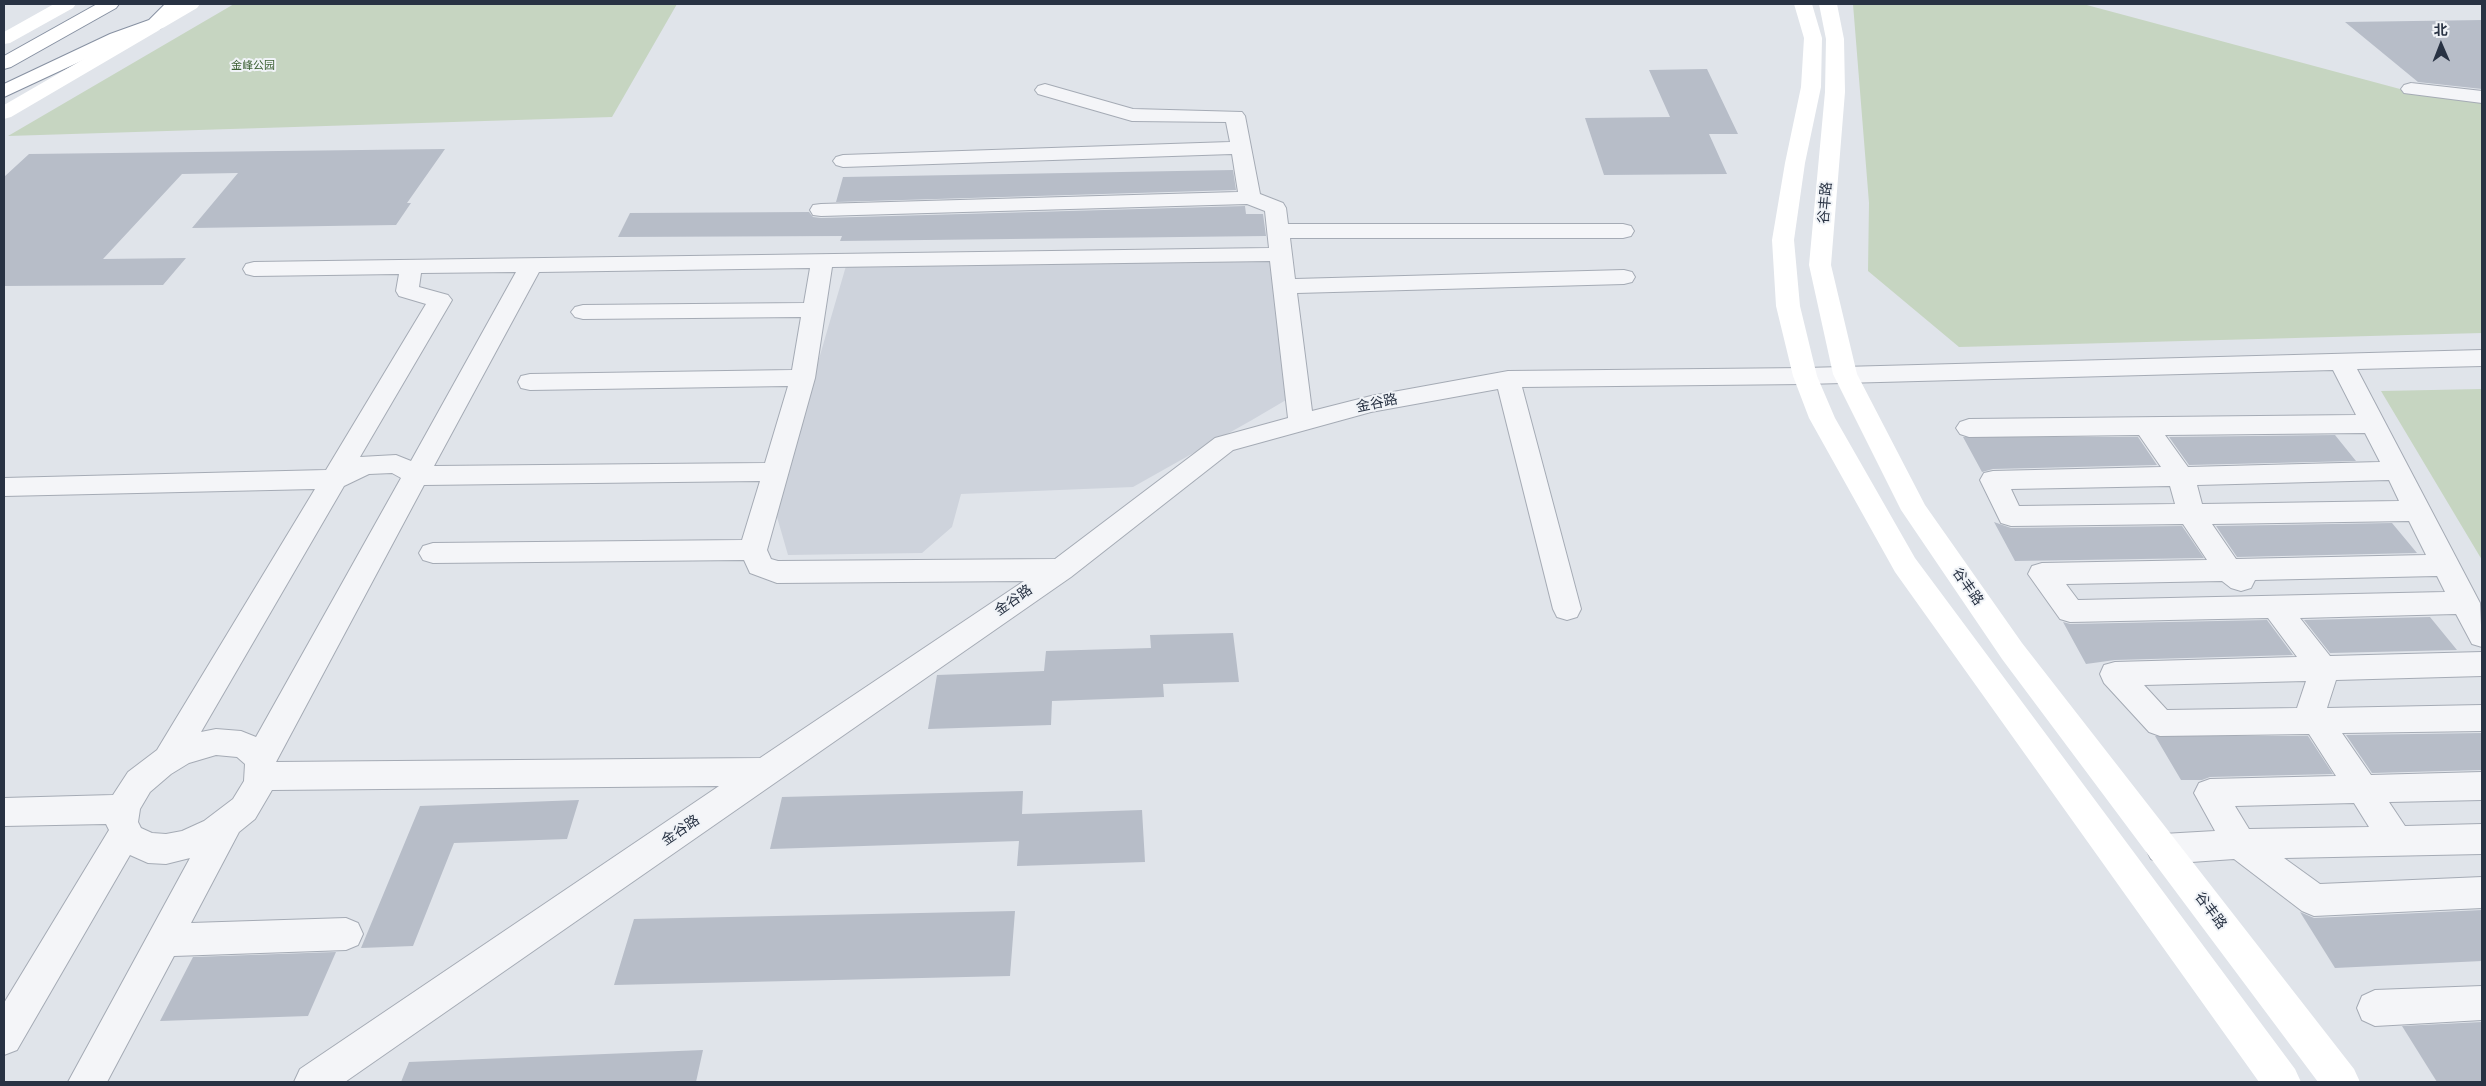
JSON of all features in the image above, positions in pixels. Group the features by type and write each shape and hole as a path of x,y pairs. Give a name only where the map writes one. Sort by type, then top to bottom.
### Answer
{"main road":[{"path":"4,39 67,4"},
{"path":"4,55 78,4"},
{"path":"4,64 110,4"},
{"path":"4,89 108,42 155,24 175,4"},
{"path":"4,113 191,4"},
{"path":"1803,4 1813,38 1811,87 1794,163 1783,240 1788,306 1805,376 1822,418 1905,565 2282,1082"},
{"name":"谷丰路","path":"1828,4 1835,39 1835,92 1820,264 1845,374 1914,510 2012,651 2341,1082"},
{"path":"4,89 132,14"}],"street":[{"path":"2411,89 2482,97"},
{"path":"1045,90 1132,115 1235,116 1250,198"},
{"path":"843,161 1241,148"},
{"path":"821,210 1250,198 1274,208 1285,286 1300,423"},
{"path":"1278,231 1623,231"},
{"path":"254,269 1281,254"},
{"path":"822,261 803,378 774,472 753,550 760,566 777,572 1060,570"},
{"path":"125,821 141,846 166,848 197,841 226,825 250,801 261,768 532,264"},
{"path":"169,758 440,300 407,291 411,266"},
{"path":"1285,286 1624,277"},
{"path":"583,312 814,310"},
{"name":"金谷路","path":"313,1082 768,772 1060,570 1224,444 1371,404 1508,379 1805,376 2482,358"},
{"path":"2341,362 2482,636"},
{"path":"530,382 803,378"},
{"path":"1508,379 1567,609"},
{"path":"1969,428 2373,424"},
{"path":"2146,426 2181,476 2190,514 2229,571 2276,607 2324,670"},
{"path":"4,487 335,479 365,465 396,464 418,476 774,472"},
{"path":"2398,471 1993,480 2011,516 2418,511"},
{"path":"433,553 753,550"},
{"path":"2446,565 2042,574 2070,611 2466,603"},
{"path":"2482,664 2324,670 2115,674 2160,723 2482,718"},
{"path":"2324,670 2312,721 2398,841"},
{"path":"4,1037 125,821 129,796 139,782 169,758 196,746 225,741 247,746 261,768"},
{"path":"261,768 768,772"},
{"path":"2482,786 2210,793 2240,844 2314,900 2482,893"},
{"path":"4,812 125,821"},
{"path":"87,1082 226,825"},
{"path":"2163,849 2240,844 2482,839"},
{"path":"164,940 346,934"},
{"path":"2374,1008 2482,1003"}],"shaded area":[{"path":"1270,260 1286,400 1133,487 961,494 952,527 922,553 788,555 775,510 846,266"}],"green space":[{"name":"金峰公园","path":"234,4 677,4 612,117 8,136"},
{"path":"1853,4 2083,4 2400,89 2482,100 2482,333 1959,347 1868,271 1869,203"},
{"path":"2482,389 2482,560 2381,391"}],"building":[{"path":"2482,20 2482,89 2418,82 2345,22"},
{"path":"1707,69 1738,134 1709,134 1727,174 1604,175 1585,118 1670,117 1649,70"},
{"path":"445,149 407,203 411,203 396,225 192,228 238,173 182,174 103,259 186,258 163,285 4,286 4,177 29,154"},
{"path":"1233,170 1236,190 836,202 843,177"},
{"path":"1245,206 1246,214 1263,214 1266,236 840,241 842,236 618,237 630,213 809,212 813,217 821,218"},
{"path":"2335,435 2356,461 2189,465 2169,437"},
{"path":"1963,437 2138,437 2157,465 1993,469 1982,472"},
{"path":"1994,522 2011,528 2182,526 2204,558 2015,561"},
{"path":"2392,523 2417,553 2237,557 2216,526"},
{"path":"2430,617 2457,650 2330,653 2304,620"},
{"path":"2267,620 2293,655 2115,660 2086,664 2063,622 2070,624"},
{"path":"1233,633 1239,682 1163,684 1164,697 1052,701 1051,725 928,729 937,675 1044,671 1046,651 1151,648 1150,635"},
{"path":"2482,733 2482,770 2372,773 2346,735"},
{"path":"2155,736 2308,736 2333,774 2210,777 2202,780 2181,780"},
{"path":"1023,791 1022,814 1142,810 1145,862 1017,866 1019,841 770,849 782,797"},
{"path":"579,800 567,839 454,843 413,946 361,948 420,806"},
{"path":"2482,910 2482,961 2335,968 2300,912 2314,918"},
{"path":"1015,911 1010,976 614,985 634,919"},
{"path":"336,952 308,1016 160,1021 193,957"},
{"path":"2482,1022 2482,1082 2437,1082 2402,1026"},
{"path":"703,1050 696,1082 401,1082 409,1062"}]}
